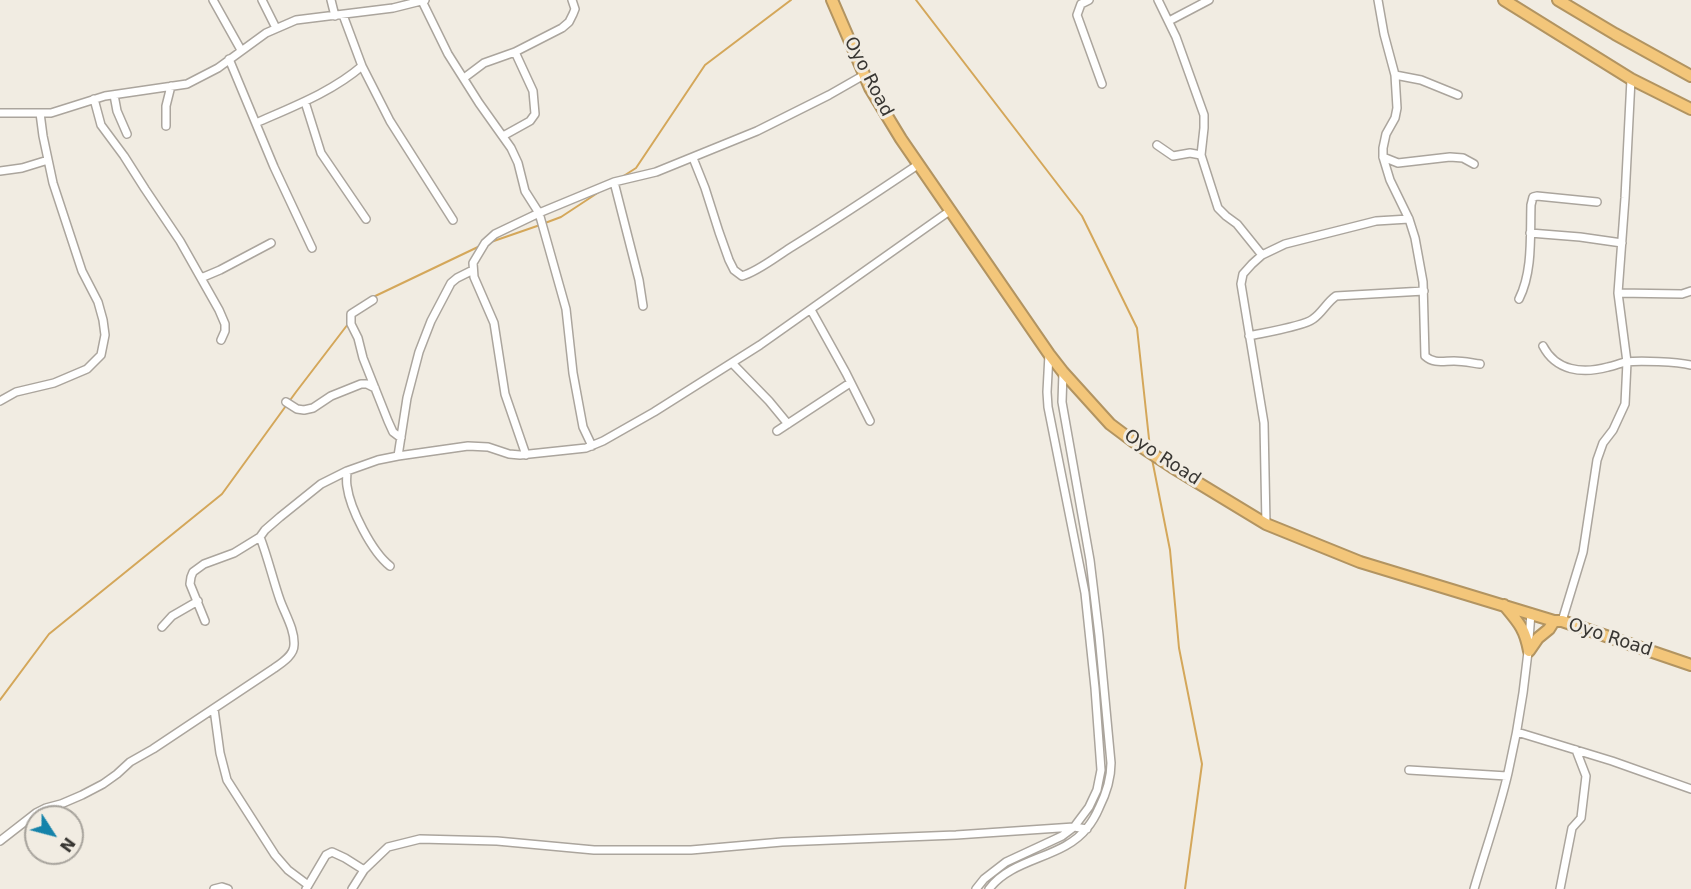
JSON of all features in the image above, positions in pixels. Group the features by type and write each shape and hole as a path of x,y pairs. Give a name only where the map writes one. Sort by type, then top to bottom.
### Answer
{"highway":[{"name":"Oyo Road","path":"832,0 870,88 901,139 1063,372 1110,424 1134,442 1266,524 1360,562 1558,621 1691,665"},
{"path":"1504,0 1631,79 1691,109"},
{"path":"1558,0 1691,76"},
{"path":"1504,605 1521,626 1529,651"},
{"path":"1529,651 1538,638 1558,621"}],"street":[{"path":"213,0 240,50"},
{"path":"261,0 276,28"},
{"path":"331,0 390,121 453,220"},
{"path":"464,78 484,63 515,52 562,28 569,22 575,9 572,0"},
{"path":"1089,0 1081,4 1077,15 1102,84"},
{"path":"1158,0 1169,21 1204,116 1201,155 1218,208 1237,224 1262,255"},
{"path":"1169,21 1209,0"},
{"path":"1378,0 1395,75 1397,108 1395,118 1386,134 1383,157 1390,180 1409,219 1424,282 1425,356 1436,362 1454,361 1480,364"},
{"path":"0,113 51,113 93,99 187,84 218,68 266,33 296,20 393,8 420,1 448,54 512,148 525,192 539,216 566,309 573,373 583,427 592,446"},
{"path":"503,136 530,121 535,114 533,91 515,52"},
{"path":"229,59 274,167 312,248"},
{"path":"256,123 304,102 352,75 362,66"},
{"path":"526,455 505,394 494,323 474,277 473,263 484,243 495,234 614,182 656,172 757,131 864,75"},
{"path":"1395,75 1421,80 1458,95"},
{"path":"1558,621 1583,552 1597,460 1603,443 1613,430 1625,404 1627,362 1618,293 1631,79"},
{"path":"166,126 166,106 171,86"},
{"path":"114,95 117,111 127,134"},
{"path":"93,99 101,125 180,241 201,278 225,324 225,331 220,340"},
{"path":"304,102 321,153 366,219"},
{"path":"0,401 16,392 54,383 87,369 101,355 105,335 98,302 82,271 53,183 40,113"},
{"path":"1157,145 1173,156 1190,153 1201,155"},
{"path":"1383,157 1398,163 1463,158 1474,164"},
{"path":"693,158 729,260 734,270 742,276 851,211 919,164"},
{"path":"0,171 22,168 48,160"},
{"path":"614,182 639,280 643,306"},
{"path":"1519,299 1524,289 1528,268 1533,197 1597,202"},
{"path":"206,621 190,584 193,572 204,564 234,553 260,537 265,530 321,484 347,471 378,460 468,446 488,447 509,454 526,455 592,446 654,412 732,363 951,210"},
{"path":"1266,524 1263,423 1241,284 1243,274 1262,255 1285,244 1376,221 1409,219"},
{"path":"1530,233 1622,243"},
{"path":"201,278 271,243"},
{"path":"398,456 407,399 418,352 451,283 473,270"},
{"path":"1249,336 1311,321 1336,296 1424,291"},
{"path":"1618,293 1682,294 1691,291"},
{"path":"373,300 351,314 351,324 393,432 400,438"},
{"path":"811,310 870,421"},
{"path":"1543,346 1548,356 1558,364 1572,369 1605,368 1627,362 1691,365"},
{"path":"976,889 984,879 1006,862 1062,836 1074,827 1089,807 1097,790 1101,771 1085,593 1048,407 1050,354"},
{"path":"732,363 788,424"},
{"path":"989,889 995,881 1011,870 1067,844 1087,829 1109,785 1112,764 1099,635 1090,560 1062,402 1063,372"},
{"path":"777,431 850,383"},
{"path":"286,402 304,411 331,396 361,384 375,388"},
{"path":"347,471 346,486 353,507 370,544 381,559 390,566"},
{"path":"0,841 36,813 103,784 130,762 214,709 288,657 294,645 291,630 260,537"},
{"path":"162,627 172,616 198,601"},
{"path":"1474,889 1507,776 1517,732 1529,651 1531,613"},
{"path":"214,709 220,753 227,780 275,855 288,870 307,887 326,855 332,852 364,870"},
{"path":"1517,732 1691,789"},
{"path":"1560,889 1572,828 1581,818 1586,776 1576,750"},
{"path":"1409,770 1507,776"},
{"path":"352,889 364,870 388,847 420,839 497,840 594,850 691,850 782,842 956,835 1074,827 1087,829"},
{"path":"214,889 222,886 228,889"}],"waterway":[{"path":"622,177 636,168 705,65 791,0"},
{"path":"916,0 1082,216 1137,328 1150,448"},
{"path":"545,223 561,217 599,192"},
{"path":"488,243 540,225"},
{"path":"369,299 480,246"},
{"path":"0,700 49,634 222,494 348,324"},
{"path":"1152,459 1170,550 1179,648 1202,764 1185,889"}]}
